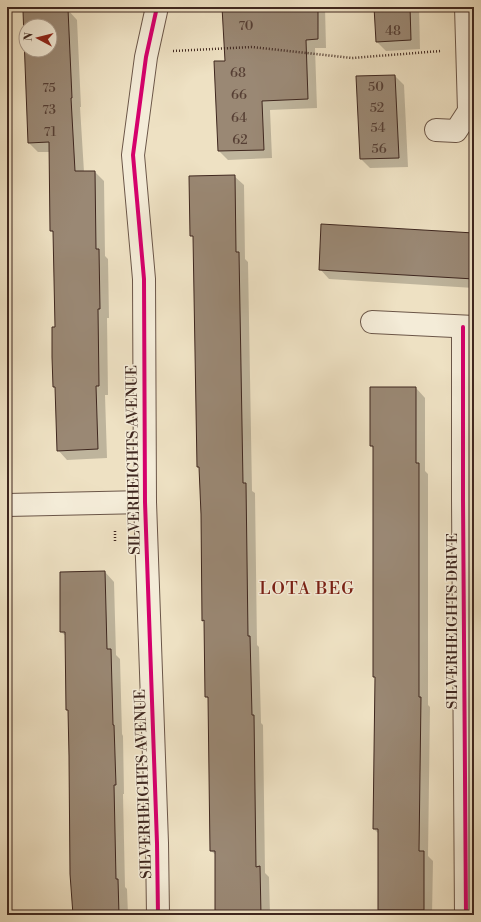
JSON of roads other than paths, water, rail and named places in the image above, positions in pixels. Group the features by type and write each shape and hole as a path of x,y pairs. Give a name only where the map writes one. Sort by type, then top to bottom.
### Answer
{"street":[{"name":"SILVERHEIGHTS AVENUE","path":"157,7 146,57 133,154 144,279 145,502 157,843 158,915"},
{"path":"436,130 456,131 469,111 466,7"},
{"name":"SILVERHEIGHTS DRIVE","path":"372,322 469,327 463,499 466,915"},
{"path":"7,504 145,502"}],"district":[{"name":"LOTA BEG","path":"307,588"}]}
